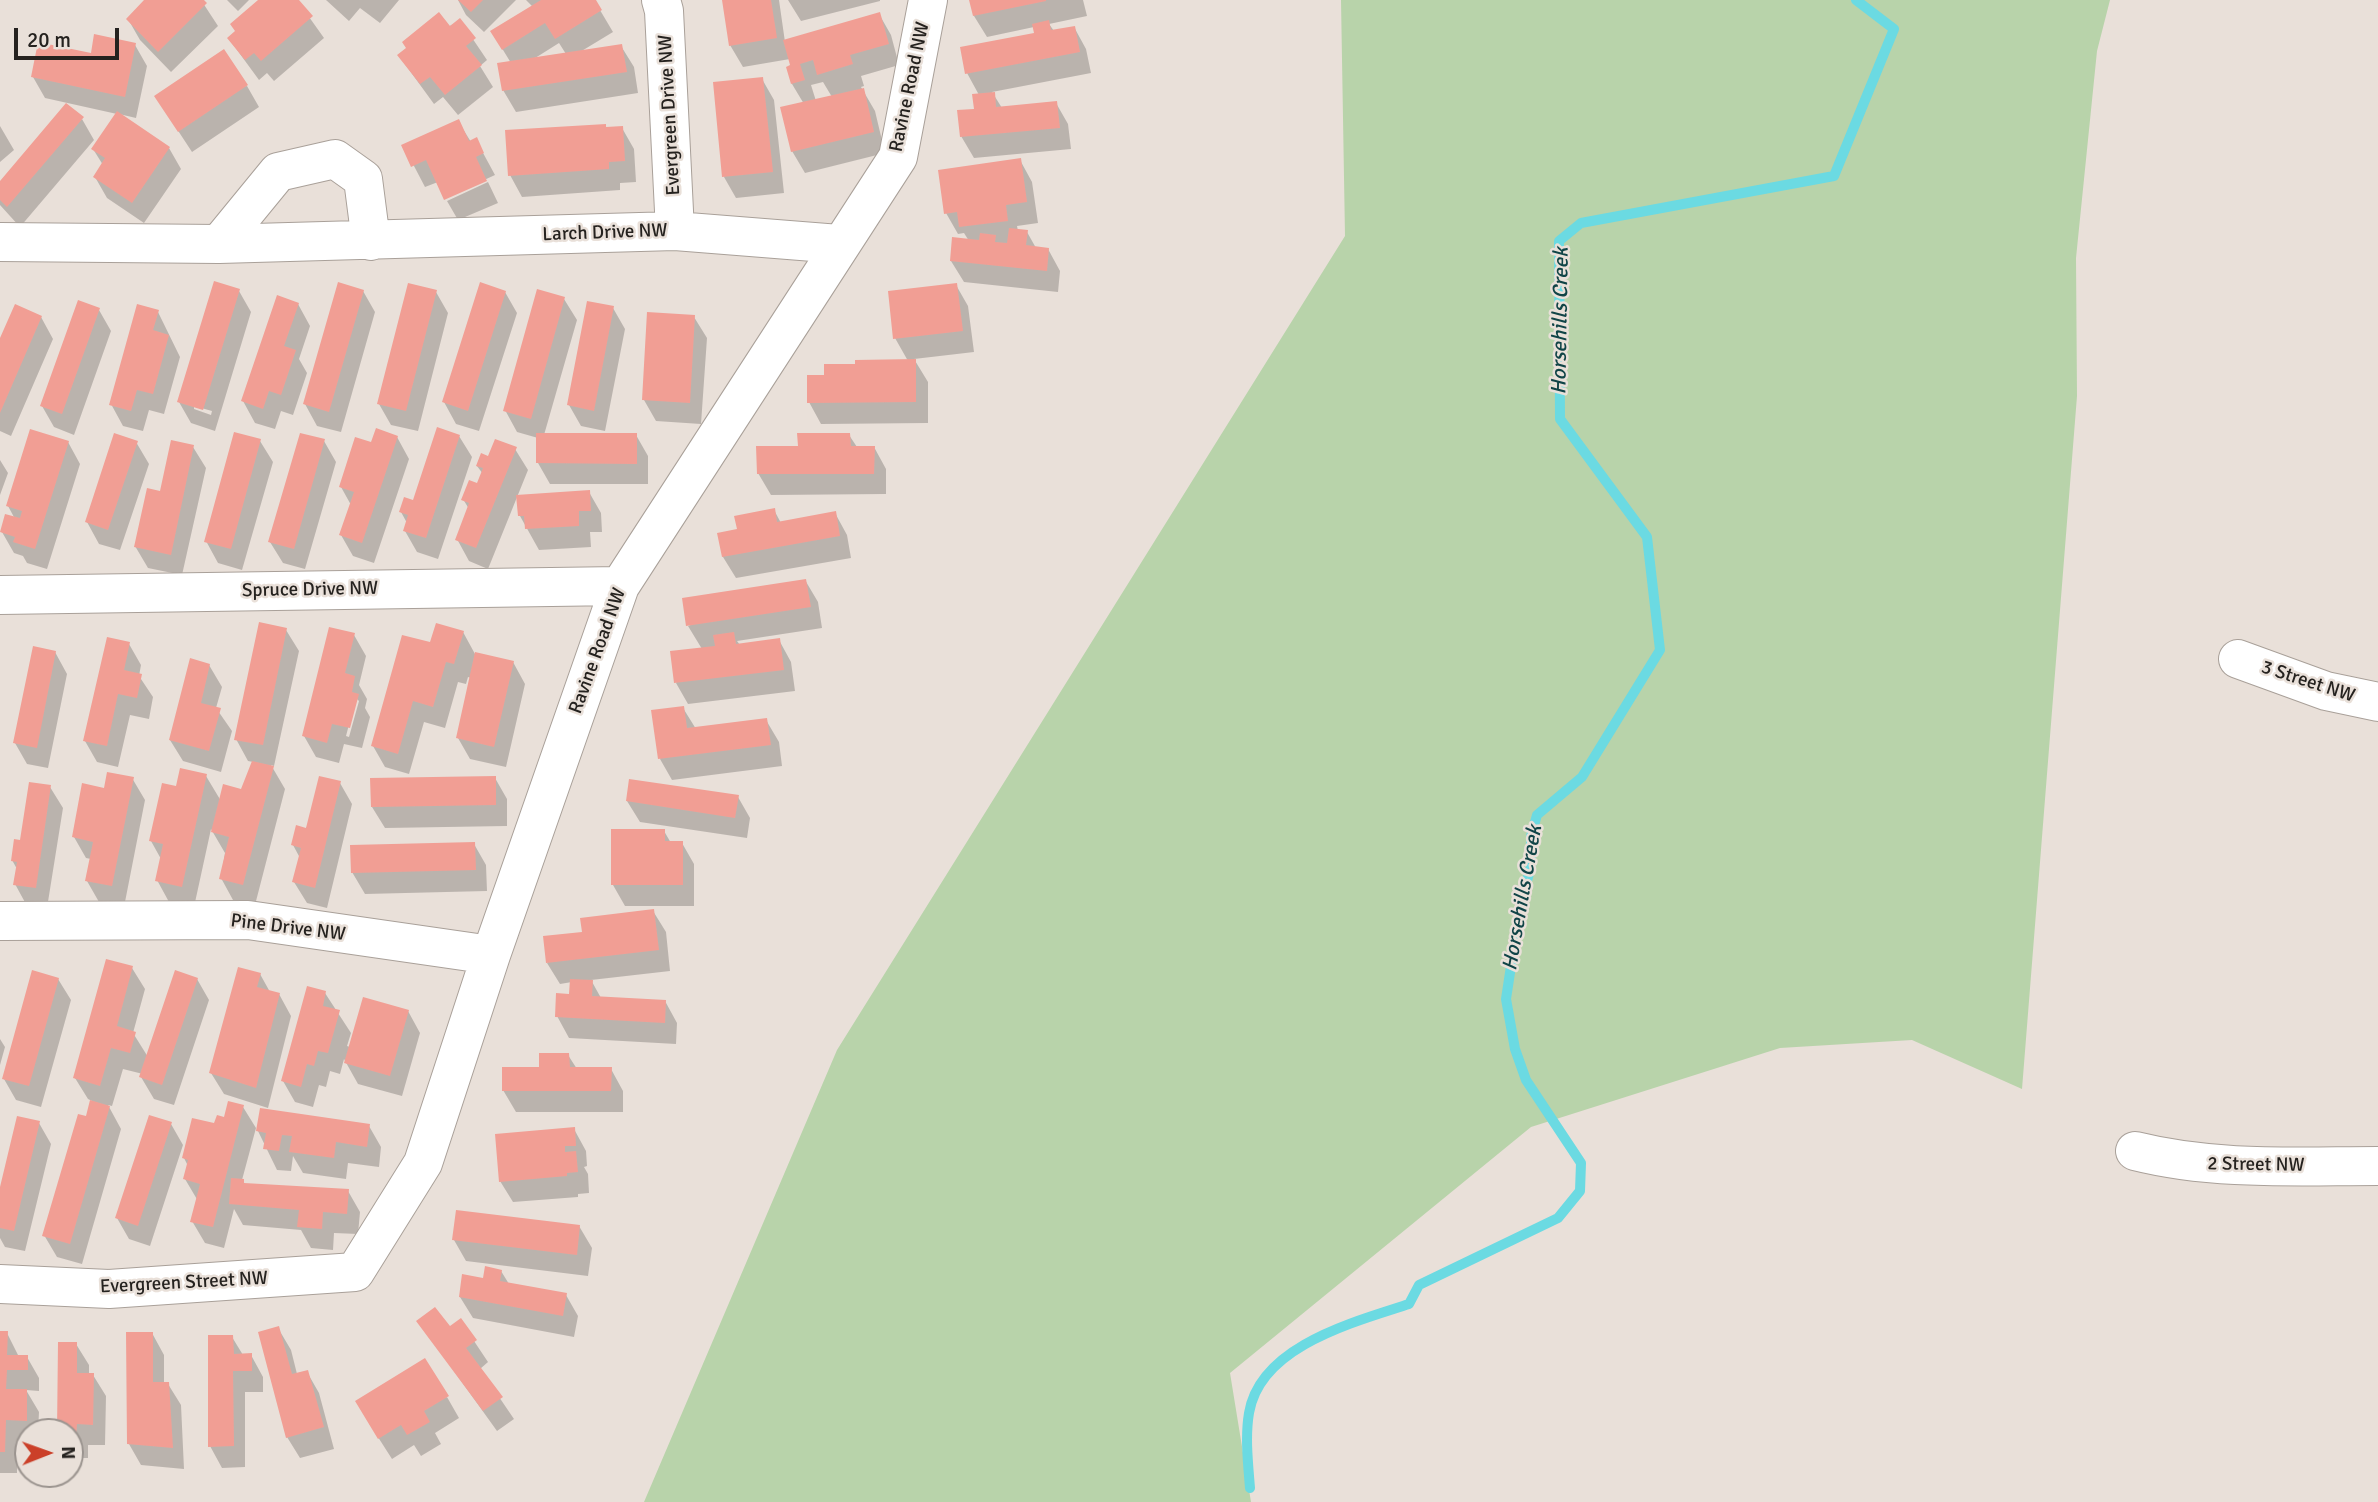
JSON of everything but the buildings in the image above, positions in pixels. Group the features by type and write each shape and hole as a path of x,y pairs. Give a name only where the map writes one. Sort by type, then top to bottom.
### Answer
{"street":[{"name":"Evergreen Drive NW","path":"661,0 664,11 675,231"},
{"name":"Ravine Road NW","path":"362,1260 423,1163 491,955 620,586 839,244 898,157 928,0"},
{"path":"219,244 278,172 335,159 363,178 371,241"},
{"name":"Larch Drive NW","path":"0,242 219,244 675,231 839,244"},
{"name":"Spruce Drive NW","path":"0,595 620,586"},
{"name":"3 Street NW","path":"2238,659 2326,691 2378,702"},
{"name":"Pine Drive NW","path":"0,921 248,920 491,955"},
{"name":"2 Street NW","path":"2135,1151 2210,1165 2378,1166"},
{"name":"Evergreen Street NW","path":"0,1284 109,1289 355,1272 362,1260"}],"green space":[{"path":"1341,0 2110,0 2097,51 2076,258 2077,396 2022,1089 1912,1040 1780,1048 1531,1127 1230,1373 1251,1502 644,1502 837,1050 1345,236"}],"waterway":[{"name":"Horsehills Creek","path":"1250,1488 1247,1441 1249,1413 1257,1390 1271,1370 1312,1340 1362,1319 1409,1304 1419,1285 1558,1218 1580,1191 1581,1163 1526,1080 1515,1049 1506,999 1520,907 1531,866 1531,836 1537,815 1582,777 1660,650 1647,537 1560,419 1559,241 1581,223 1834,176 1894,29 1856,0"}]}
